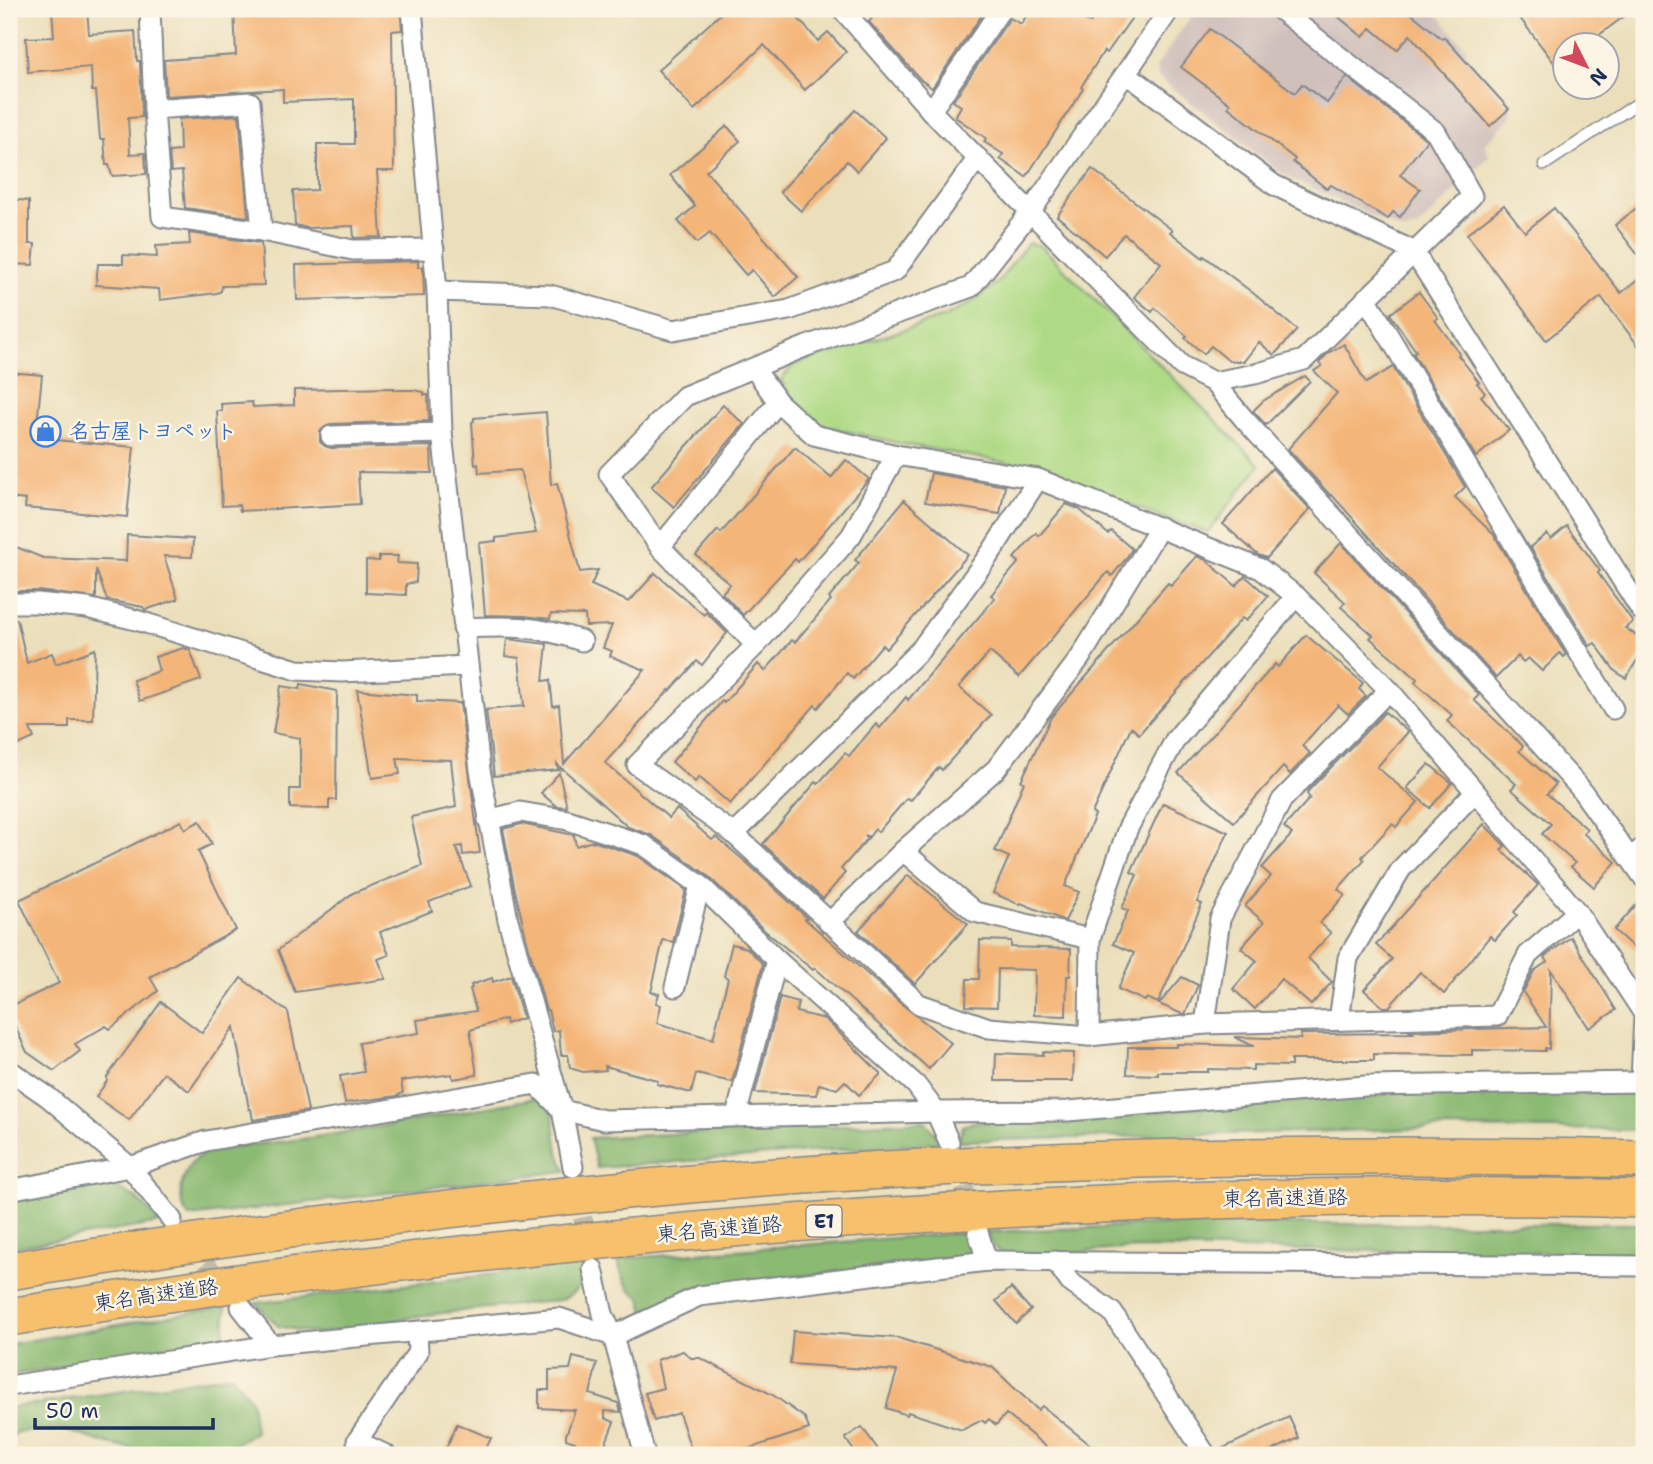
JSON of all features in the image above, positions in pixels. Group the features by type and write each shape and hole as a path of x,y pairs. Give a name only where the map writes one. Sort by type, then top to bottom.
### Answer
{"highway":[{"name":"東名高速道路","path":"9,1271 116,1253 362,1220 562,1196 761,1178 952,1166 1165,1158 1375,1155 1644,1159"},
{"name":"東名高速道路","path":"9,1317 377,1264 573,1242 908,1214 1169,1200 1365,1197 1644,1199"}],"street":[{"path":"150,9 162,218 262,231 353,250 434,249"},
{"path":"412,9 437,291 442,433 467,666 488,820 508,920 562,1110 573,1167"},
{"path":"842,9 931,111 1182,366 1213,382 1637,853 1644,878"},
{"path":"931,111 1001,9"},
{"path":"756,645 660,548 609,474 685,396 807,346 971,287 1031,211 1170,9"},
{"path":"1213,382 1304,360 1472,196 1436,132 1279,9"},
{"path":"1127,74 1274,186 1413,251 1644,611"},
{"path":"154,109 250,102 262,231"},
{"path":"437,291 550,295 673,330 789,310 895,271 978,158"},
{"path":"1366,298 1613,709"},
{"path":"9,1190 130,1167 206,1141 536,1084 562,1110 604,1120 1068,1111 1365,1086 1642,1082 1644,1015 1577,912 1390,691 1296,596 1261,569 1038,479 896,455 814,435 778,402 754,368"},
{"path":"660,548 778,402"},
{"path":"331,436 442,433"},
{"path":"896,455 851,536 756,645 637,765 734,834 919,1004 989,1028 1089,1036 1205,1024 1497,1016 1528,955 1577,912"},
{"path":"734,834 921,649 992,551 1038,479"},
{"path":"830,923 903,850 996,769 1080,658 1160,527"},
{"path":"1089,1036 1090,939 1128,828 1175,740 1296,596"},
{"path":"9,603 37,603 99,611 297,670 342,673 467,666"},
{"path":"463,628 523,626 553,631 582,641"},
{"path":"1205,1024 1220,919 1282,800 1390,691"},
{"path":"1339,1020 1348,958 1401,869 1475,792"},
{"path":"488,820 520,812 568,820 643,845 700,885 777,960 916,1085 936,1112 949,1142"},
{"path":"903,850 975,912 1090,939"},
{"path":"675,987 700,885"},
{"path":"736,1116 777,960"},
{"path":"9,1070 48,1097 130,1167 172,1220"},
{"path":"978,1232 987,1261"},
{"path":"9,1387 271,1345 559,1318 613,1336 699,1296 987,1261 1644,1266"},
{"path":"1055,1261 1070,1282 1112,1312 1206,1455"},
{"path":"593,1269 603,1314 613,1336 645,1455"},
{"path":"241,1307 271,1345"},
{"path":"386,1455 357,1441 418,1352 417,1332"}],"lane":[{"path":"1544,165 1644,99"}],"shaded area":[{"path":"1196,9 1433,9 1466,48 1465,56 1510,108 1511,116 1485,145 1489,156 1419,227 1404,231 1284,175 1158,77 1156,67"}],"green space":[{"path":"1028,243 1041,246 1260,465 1208,532 1166,519 1042,469 903,444 819,425 790,397 781,380 793,365 947,316 971,303 998,282"},
{"path":"1644,1091 1644,1130 1449,1128 958,1141 963,1126 974,1122 1401,1092"},
{"path":"537,1098 552,1108 558,1151 566,1171 189,1217 184,1209 181,1191 186,1173 204,1153 355,1131"},
{"path":"925,1121 941,1142 597,1168 590,1138"},
{"path":"97,1185 118,1189 133,1196 160,1223 9,1248 9,1200"},
{"path":"1176,1224 1644,1224 1644,1254 1136,1248 1011,1257 996,1248 986,1232"},
{"path":"971,1232 974,1241 967,1257 688,1289 672,1302 645,1312 641,1298 625,1282 618,1259"},
{"path":"587,1263 589,1267 579,1287 561,1300 425,1315 317,1334 278,1326 256,1303"},
{"path":"226,1306 224,1336 214,1344 9,1375 9,1344"},
{"path":"232,1375 251,1400 255,1432 221,1452 163,1455 112,1445 61,1429 17,1432 9,1441 9,1408"}],"building":[{"path":"52,9 87,9 89,34 135,31 137,61 140,61 142,117 128,118 130,154 145,153 146,174 112,176 109,165 106,165 104,139 100,139 96,91 92,91 91,67 28,72 26,38 54,37"},
{"path":"234,9 400,9 402,30 392,31 394,171 377,171 381,237 354,238 353,226 307,228 295,225 293,191 317,190 317,144 354,144 354,99 283,102 283,89 166,96 164,60 236,55"},
{"path":"726,9 790,9 818,41 828,32 846,52 805,90 764,45 694,110 658,70"},
{"path":"879,9 986,9 932,88 921,80 869,22"},
{"path":"1031,9 1067,9 1090,23 1100,9 1138,9 1107,53 1104,51 1081,87 1083,89 1026,177 1000,159 1003,154 984,142 986,138 955,117 961,106 953,101 1010,18 1021,24"},
{"path":"1329,9 1406,9 1442,39 1444,37 1509,109 1490,126 1410,35 1397,50 1371,28 1363,37"},
{"path":"1513,9 1634,9 1603,32 1552,32 1552,60"},
{"path":"1210,29 1295,93 1302,84 1327,103 1347,77 1427,140 1400,175 1420,189 1400,217 1393,212 1388,219 1331,185 1327,189 1293,162 1295,159 1228,107 1230,104 1181,67"},
{"path":"855,110 886,138 857,171 847,161 801,211 780,192"},
{"path":"239,115 248,217 185,208 182,171 171,172 169,152 180,151 179,119"},
{"path":"727,126 740,141 706,171 798,277 775,297 752,270 746,275 710,233 697,243 678,221 695,206 670,175"},
{"path":"1092,169 1297,330 1274,355 1259,342 1244,361 1229,361 1211,346 1204,354 1155,308 1152,312 1134,297 1161,263 1124,234 1105,256 1057,216"},
{"path":"9,199 29,201 29,244 35,244 33,265 9,264"},
{"path":"1644,202 1644,263 1615,225"},
{"path":"1504,205 1525,232 1554,208 1621,293 1644,275 1644,353 1601,297 1546,340 1467,234"},
{"path":"189,233 261,243 264,285 222,286 217,293 160,300 159,289 96,285 98,264 123,264 123,255 157,257 156,246 190,244"},
{"path":"418,261 418,267 423,267 424,296 297,300 296,265"},
{"path":"1419,292 1438,318 1435,320 1460,354 1458,355 1479,382 1477,383 1485,393 1481,396 1509,430 1476,457 1413,353 1416,351 1390,314"},
{"path":"1344,344 1366,383 1393,367 1465,487 1455,497 1494,535 1566,655 1564,657 1560,653 1542,671 1528,658 1523,662 1518,656 1496,678 1288,449 1337,393 1314,371 1322,366 1319,363 1328,353"},
{"path":"9,372 42,375 37,424 56,426 55,440 134,447 127,517 25,508 26,500 9,498"},
{"path":"1305,376 1310,381 1266,425 1253,411 1263,401"},
{"path":"394,388 424,392 424,395 428,395 429,421 330,424 320,431 320,442 331,448 431,446 432,473 358,472 360,504 240,511 239,505 222,506 217,411 222,411 221,404 252,402 253,407 294,405 294,390"},
{"path":"723,405 744,424 674,507 651,487"},
{"path":"546,412 551,485 557,483 580,572 598,570 591,585 629,602 655,573 704,615 706,612 727,633 702,665 697,661 605,763 669,818 677,809 712,840 716,837 899,1002 951,1043 929,1069 815,968 813,970 765,931 707,875 651,835 628,827 563,769 559,770 561,768 557,764 558,770 494,776 486,710 524,706 519,658 505,656 507,639 547,644 543,681 550,680 553,706 559,705 564,764 645,670 610,656 612,651 603,648 612,625 586,626 585,615 551,614 550,619 485,615 479,543 536,533 520,470 479,473 478,464 475,465 472,422 474,418"},
{"path":"795,447 831,478 846,460 869,479 798,562 795,559 743,615 722,593 730,584 696,555 718,530 721,533"},
{"path":"1272,468 1310,509 1267,558 1258,555 1223,524"},
{"path":"931,473 1005,486 1000,514 925,502"},
{"path":"904,500 968,555 886,649 882,645 853,679 847,673 818,708 815,705 730,804 699,777 695,782 672,762 722,701 724,703 758,664 765,671 792,640 795,642 831,600 829,598 859,563 855,560"},
{"path":"1066,504 1079,509 1108,534 1111,531 1132,549 1112,576 1108,572 1019,677 990,652 959,687 991,715 942,770 939,767 911,800 907,798 878,832 875,829 869,837 865,835 868,838 841,869 845,873 823,899 763,844 816,782 818,784 845,753 849,756 876,724 880,728 906,697 908,700 995,598 991,595 1019,562 1014,558 1036,533 1039,536"},
{"path":"1567,526 1633,622 1625,628 1644,640 1644,649 1626,678 1615,671 1595,643 1590,646 1530,547 1547,534 1551,539"},
{"path":"127,535 193,539 192,557 164,556 178,599 145,610 143,607 107,600 96,569 96,598 38,591 9,591 9,544 43,558 126,561"},
{"path":"1341,543 1479,695 1474,700 1523,746 1519,751 1556,784 1547,794 1587,829 1583,833 1616,862 1594,887 1571,867 1575,863 1542,834 1551,824 1511,789 1516,784 1447,721 1452,715 1415,682 1417,679 1370,638 1373,635 1341,607 1345,602 1314,573"},
{"path":"379,556 398,556 397,563 417,564 416,582 406,584 406,595 366,593 366,560 379,561"},
{"path":"1197,556 1206,560 1236,586 1245,576 1268,596 1246,621 1242,618 1139,734 1131,727 1092,813 1095,815 1065,886 1079,892 1065,921 993,893 1009,857 995,851 1024,782 1021,781 1051,717 1168,583 1171,586"},
{"path":"17,619 27,663 52,653 56,664 95,649 93,720 69,720 69,728 30,728 34,738 9,749 9,620"},
{"path":"1306,635 1363,683 1359,689 1366,696 1348,714 1338,705 1302,746 1310,753 1290,774 1283,767 1234,822 1178,773 1275,664 1278,667"},
{"path":"183,648 190,650 201,680 140,701 133,680 159,671 155,657"},
{"path":"301,684 337,691 336,800 329,800 329,809 290,808 290,789 300,789 300,738 273,733 281,686 300,689"},
{"path":"357,690 417,695 417,701 460,703 480,853 463,855 462,846 456,847 471,886 429,902 432,911 380,932 389,955 378,959 386,979 295,992 278,950 353,893 422,866 411,817 456,807 451,760 397,758 400,774 372,778"},
{"path":"1385,712 1408,732 1377,767 1418,802 1396,827 1392,824 1362,857 1364,860 1338,889 1345,895 1320,923 1331,933 1308,958 1332,982 1311,1005 1281,979 1255,1009 1233,989 1257,961 1241,948 1264,922 1245,906 1271,876 1262,868 1292,834 1284,827 1310,798 1307,794 1309,790"},
{"path":"1429,764 1452,783 1430,808 1407,788"},
{"path":"559,773 567,807 556,806 541,793"},
{"path":"1163,803 1228,832 1197,902 1202,904 1158,1003 1147,998 1145,1001 1118,989 1134,953 1113,944 1128,911 1122,908 1137,875 1131,872"},
{"path":"181,821 185,829 200,821 212,844 198,851 236,930 150,977 158,991 110,1029 106,1026 75,1044 80,1051 54,1071 27,1052 9,1014 9,1007 59,983 19,900"},
{"path":"521,824 574,835 576,846 593,841 638,856 686,890 673,942 663,940 651,992 659,994 656,1003 661,1005 657,1023 713,1039 728,978 724,976 732,944 747,948 763,964 732,1082 696,1074 691,1093 605,1066 606,1070 583,1072 570,1068 568,1055 561,1055 559,1030 553,1031 546,1010 514,886 503,829"},
{"path":"1484,824 1505,846 1501,850 1538,885 1514,912 1517,915 1495,940 1490,936 1444,994 1420,972 1389,1007 1383,1007 1364,990 1392,959 1376,945"},
{"path":"908,875 968,924 915,984 858,931"},
{"path":"1644,896 1644,957 1614,930"},
{"path":"1571,937 1616,1010 1589,1028 1551,970 1549,1049 1545,1048 1545,1051 1472,1050 1472,1055 1374,1054 1374,1060 1291,1060 1291,1066 1253,1065 1253,1070 1208,1069 1208,1072 1127,1074 1128,1047 1177,1047 1177,1044 1254,1046 1234,1037 1301,1039 1301,1034 1413,1033 1410,1031 1546,1027 1523,992 1534,971 1547,962 1544,957"},
{"path":"980,940 1011,941 1011,947 1071,949 1066,1016 1034,1015 1035,970 998,969 997,1007 966,1006 967,979 979,979"},
{"path":"511,976 523,1018 506,1024 505,1019 470,1030 477,1075 453,1079 452,1074 401,1081 403,1093 397,1096 345,1103 340,1076 364,1072 359,1043 419,1033 417,1020 476,1011 471,985 492,978 493,982"},
{"path":"1182,977 1198,985 1185,1014 1159,1004"},
{"path":"241,978 288,1012 308,1111 253,1120 234,1027 189,1091 164,1073 129,1120 96,1097 107,1077 161,1002 202,1033"},
{"path":"780,997 798,1002 796,1012 825,1019 881,1074 859,1095 845,1081 837,1089 819,1084 816,1095 755,1093"},
{"path":"1043,1052 1074,1053 1073,1081 995,1081 996,1053 1043,1055"},
{"path":"1011,1288 1031,1310 1016,1324 996,1301"},
{"path":"793,1331 898,1338 992,1367 1038,1410 1042,1406 1103,1455 1056,1455 1006,1414 996,1425 989,1419 985,1423 982,1420 962,1430 908,1412 907,1415 886,1408 897,1371 790,1364"},
{"path":"683,1351 691,1358 700,1358 773,1395 805,1418 809,1429 729,1455 693,1455 679,1413 654,1421 645,1393 663,1388 657,1360"},
{"path":"573,1357 597,1363 590,1394 618,1403 621,1412 605,1411 605,1418 614,1422 601,1455 571,1452 575,1442 566,1439 566,1435 575,1410 539,1408 539,1390 549,1390 549,1370 570,1369"},
{"path":"1289,1417 1299,1438 1263,1455 1218,1455 1217,1451"},
{"path":"457,1424 491,1438 483,1455 443,1455"},
{"path":"862,1427 882,1455 857,1455 845,1438"}],"tunnel":[{"path":"955,1160 974,1218"},
{"path":"577,1189 589,1249"},
{"path":"187,1240 225,1288"}],"place":[{"name":"名古屋トヨペット","path":"46,431"}]}
